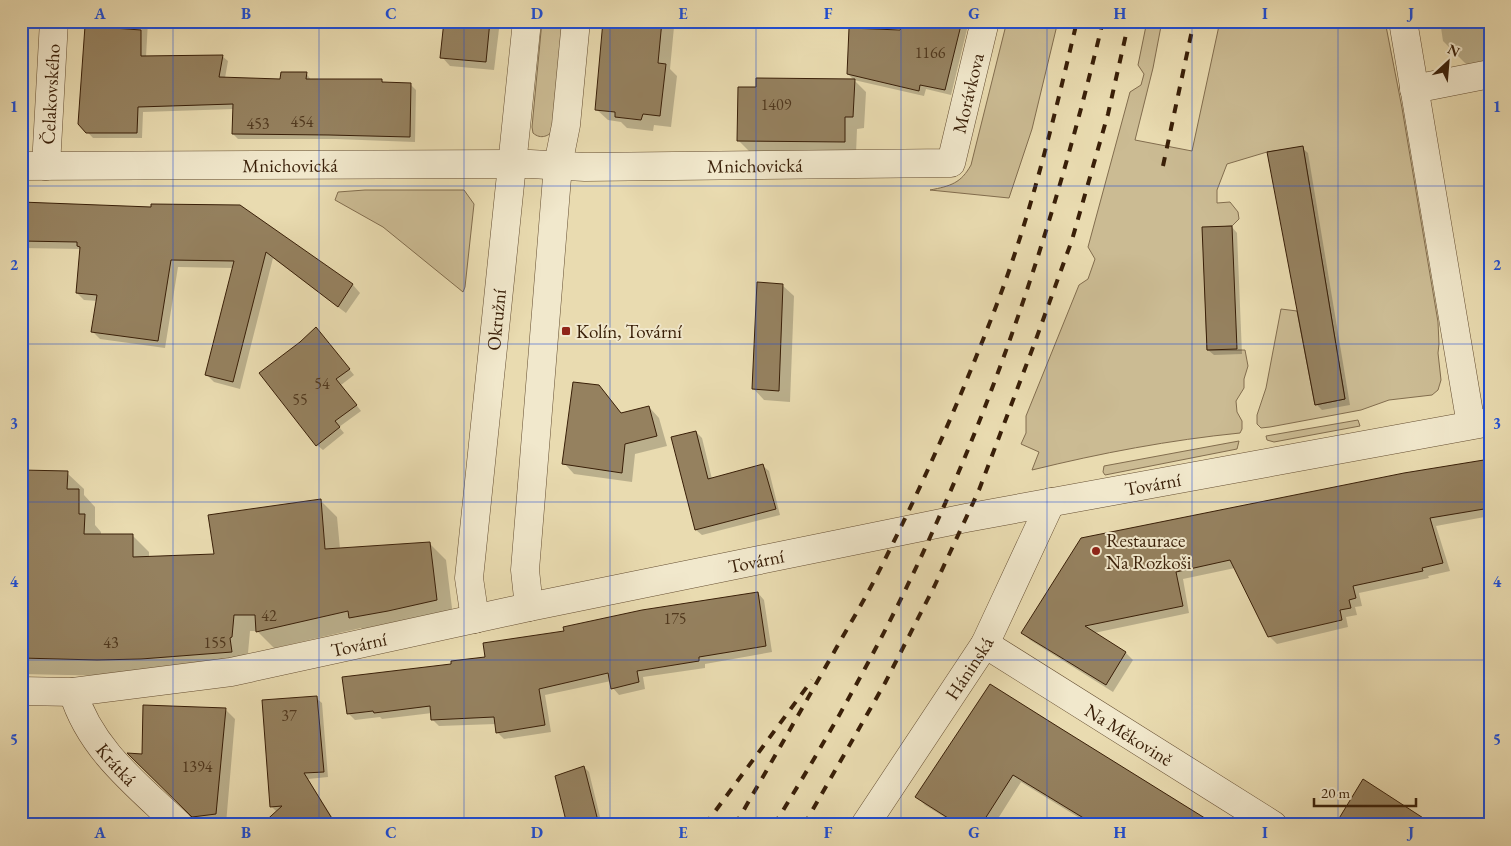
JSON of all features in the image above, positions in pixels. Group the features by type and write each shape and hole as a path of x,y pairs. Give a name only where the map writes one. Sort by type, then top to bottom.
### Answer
{"street":[{"name":"Čelakovského","path":"34,166 54,21"},
{"name":"Okružní","path":"475,619 469,578 526,21"},
{"path":"529,607 525,570 555,220 558,164 566,125 576,21"},
{"name":"Morávkova","path":"951,164 985,21"},
{"path":"1402,21 1480,424"},
{"path":"1414,89 1490,74"},
{"name":"Mnichovická","path":"34,166 558,164 585,167 951,164"},
{"name":"Tovární","path":"21,692 73,692 231,672 529,607 1051,502 1480,424"},
{"name":"Háninská","path":"865,825 985,644 1051,502"},
{"name":"Na Měkovině","path":"985,644 1273,825"},
{"name":"Krátká","path":"73,692 84,722 107,754 179,825"}],"shaded area":[{"path":"542,21 567,21 555,129 550,134 542,137 533,133 532,127"},
{"path":"1007,21 1058,21 1032,129 1009,198 930,190 955,183 971,165"},
{"path":"1147,21 1162,21 1153,68 1135,140 1192,151 1220,21 1385,21 1402,108 1438,322 1438,353 1441,380 1438,390 1432,395 1389,400 1361,410 1270,427 1261,428 1257,424 1257,415 1266,388 1281,309 1297,311 1315,405 1345,399 1303,147 1267,152 1227,164 1217,190 1217,203 1230,202 1238,212 1239,219 1232,226 1203,228 1207,350 1245,350 1248,366 1244,379 1244,388 1236,401 1237,412 1242,421 1240,433 1136,448 1032,470 1039,452 1021,444 1026,433 1026,416 1079,285 1088,279 1095,259 1088,247 1130,92 1141,85 1144,74 1138,65"},
{"path":"365,190 464,190 474,204 463,292 383,227 335,200 338,192"},
{"path":"1358,420 1360,426 1274,442 1267,440 1266,436"},
{"path":"1239,441 1237,449 1105,475 1103,472 1104,466"}],"building":[{"path":"444,21 490,21 486,62 440,58"},
{"path":"603,21 662,21 658,63 666,64 660,116 643,114 641,120 615,117 615,112 595,110"},
{"path":"905,21 962,21 945,90 920,85 919,91 847,74 849,28 900,30"},
{"path":"85,26 141,30 141,56 223,55 219,77 280,79 281,72 307,72 306,79 382,79 382,82 411,83 410,137 232,134 233,104 138,107 137,133 86,133 78,124"},
{"path":"756,78 855,79 853,117 845,117 845,142 737,141 738,87 756,87"},
{"path":"1303,146 1345,399 1315,405 1267,152"},
{"path":"21,202 151,207 151,204 240,205 353,284 338,307 266,252 233,382 205,375 234,261 171,260 158,341 91,332 97,295 76,293 80,247 77,246 77,242 21,241"},
{"path":"1232,226 1237,349 1207,350 1202,227"},
{"path":"757,282 783,284 779,391 752,389"},
{"path":"316,327 350,369 336,379 357,405 335,421 340,427 316,446 259,373 300,342"},
{"path":"573,382 599,385 621,413 649,406 657,436 625,444 622,473 562,464"},
{"path":"696,431 708,479 763,464 776,509 695,530 671,437"},
{"path":"1490,459 1490,508 1430,518 1443,563 1422,568 1423,571 1353,586 1356,598 1349,600 1351,608 1340,610 1342,620 1268,637 1230,560 1176,572 1183,606 1085,626 1126,652 1106,685 1021,633 1081,538 1404,473"},
{"path":"21,470 68,471 67,489 79,489 79,514 85,514 84,534 133,534 133,557 214,554 208,515 321,499 325,549 430,542 437,600 349,618 348,611 256,632 255,615 234,615 232,637 230,638 232,652 141,659 21,658"},
{"path":"758,592 766,646 699,657 699,661 637,671 639,682 611,689 608,673 539,689 545,725 496,733 494,717 431,720 430,706 374,713 373,711 347,714 342,677 451,664 451,661 485,657 483,643 564,631 563,627 642,610"},
{"path":"990,684 1216,825 1095,825 1013,775 981,825 959,825 915,797"},
{"path":"317,696 324,772 304,773 336,825 261,825 282,806 270,807 262,700"},
{"path":"143,705 226,708 216,814 192,817 127,753 142,754"},
{"path":"584,766 599,825 567,825 555,776"},
{"path":"1363,779 1434,825 1335,825"}],"railway":[{"path":"735,825 872,584 909,510 954,410 995,309 1020,238 1031,203 1077,21"},
{"path":"774,825 839,715 900,601 962,463 987,401 1032,276 1070,149 1103,21"},
{"path":"804,825 885,683 934,587 979,490 1072,240 1108,114 1129,21"},
{"path":"1163,166 1194,21"},
{"path":"705,825 812,680"}],"place":[{"name":"Kolín, Tovární","path":"566,331"},
{"name":"Restaurace Na Rozkoši","path":"1096,551"}]}
